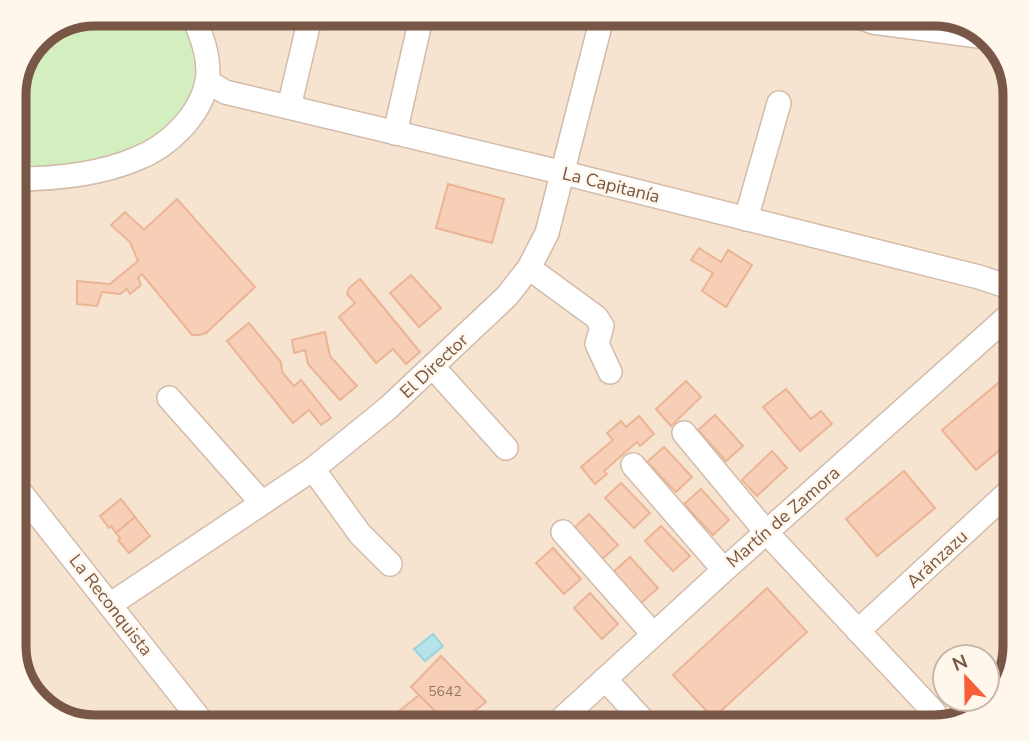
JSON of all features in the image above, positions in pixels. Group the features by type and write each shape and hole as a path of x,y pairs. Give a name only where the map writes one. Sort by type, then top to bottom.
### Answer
{"street":[{"path":"26,178 80,175 113,168 139,158 167,141 185,124 198,106 207,81 204,47 196,26"},
{"path":"289,107 308,26"},
{"path":"395,132 419,26"},
{"name":"El Director","path":"111,604 313,469 352,439 507,296 529,268 547,233 600,26"},
{"path":"903,26 967,34"},
{"name":"La Capitanía","path":"207,81 225,92 564,173 1003,285"},
{"path":"747,219 779,103"},
{"path":"529,268 596,317 602,326 597,344 610,372"},
{"name":"Martín de Zamora","path":"566,715 1003,321"},
{"path":"433,367 506,448"},
{"path":"169,398 262,503"},
{"path":"684,433 767,533 931,709"},
{"path":"633,465 724,570"},
{"path":"313,469 360,534 390,564"},
{"name":"Aránzazu","path":"858,631 1003,497"},
{"name":"La Reconquista","path":"26,499 197,715"},
{"path":"563,532 653,634"},
{"path":"605,679 638,715"}],"shaded area":[{"path":"95,26 934,26 956,30 976,40 996,65 1003,95 1001,659 1001,643 931,643 931,713 947,713 934,715 95,715 73,711 53,701 33,676 26,650 26,91 33,65 40,53 69,31"}],"green space":[{"path":"95,26 187,26 197,65 196,82 186,104 161,131 124,153 103,160 26,168 26,91 33,65 50,43 69,31"}],"water":[{"path":"433,634 443,646 425,661 414,649"}],"building":[{"path":"448,184 504,199 492,243 436,228"},
{"path":"177,199 255,287 206,333 199,335 192,335 142,274 138,278 141,285 130,294 127,289 120,294 102,292 97,306 77,304 77,281 110,284 138,261 130,242 111,225 125,212 144,230"},
{"path":"699,248 721,262 728,250 752,265 726,307 702,291 713,273 691,260"},
{"path":"411,275 441,308 419,327 390,293"},
{"path":"360,279 420,352 406,364 393,349 376,363 339,317 355,303 347,294 349,288"},
{"path":"249,323 281,362 282,372 294,386 301,380 331,418 321,425 309,410 293,423 227,341"},
{"path":"325,332 330,356 357,386 340,400 308,364 305,350 294,353 292,340"},
{"path":"1003,379 1003,447 976,470 942,430"},
{"path":"686,381 701,397 671,426 656,409"},
{"path":"786,389 811,419 821,411 832,424 800,451 763,407"},
{"path":"715,415 743,446 726,461 698,430"},
{"path":"639,416 654,434 640,446 637,442 604,471 607,474 595,484 581,467 613,440 607,433 621,421 626,427"},
{"path":"664,447 692,477 676,492 647,462"},
{"path":"772,451 787,468 757,496 742,480"},
{"path":"904,471 935,508 877,556 846,519"},
{"path":"621,483 650,513 634,528 605,498"},
{"path":"701,489 729,520 713,535 684,504"},
{"path":"121,499 135,517 116,533 100,516"},
{"path":"589,514 618,545 601,560 573,529"},
{"path":"135,517 150,536 129,553 118,540 120,538 116,533"},
{"path":"661,526 690,556 673,571 645,541"},
{"path":"553,548 581,579 564,594 536,563"},
{"path":"630,557 658,588 641,603 613,572"},
{"path":"767,588 807,632 716,715 710,715 673,675"},
{"path":"590,593 618,624 602,639 574,608"},
{"path":"441,656 486,702 470,715 439,715 411,687"},
{"path":"419,695 439,715 394,715"}]}
